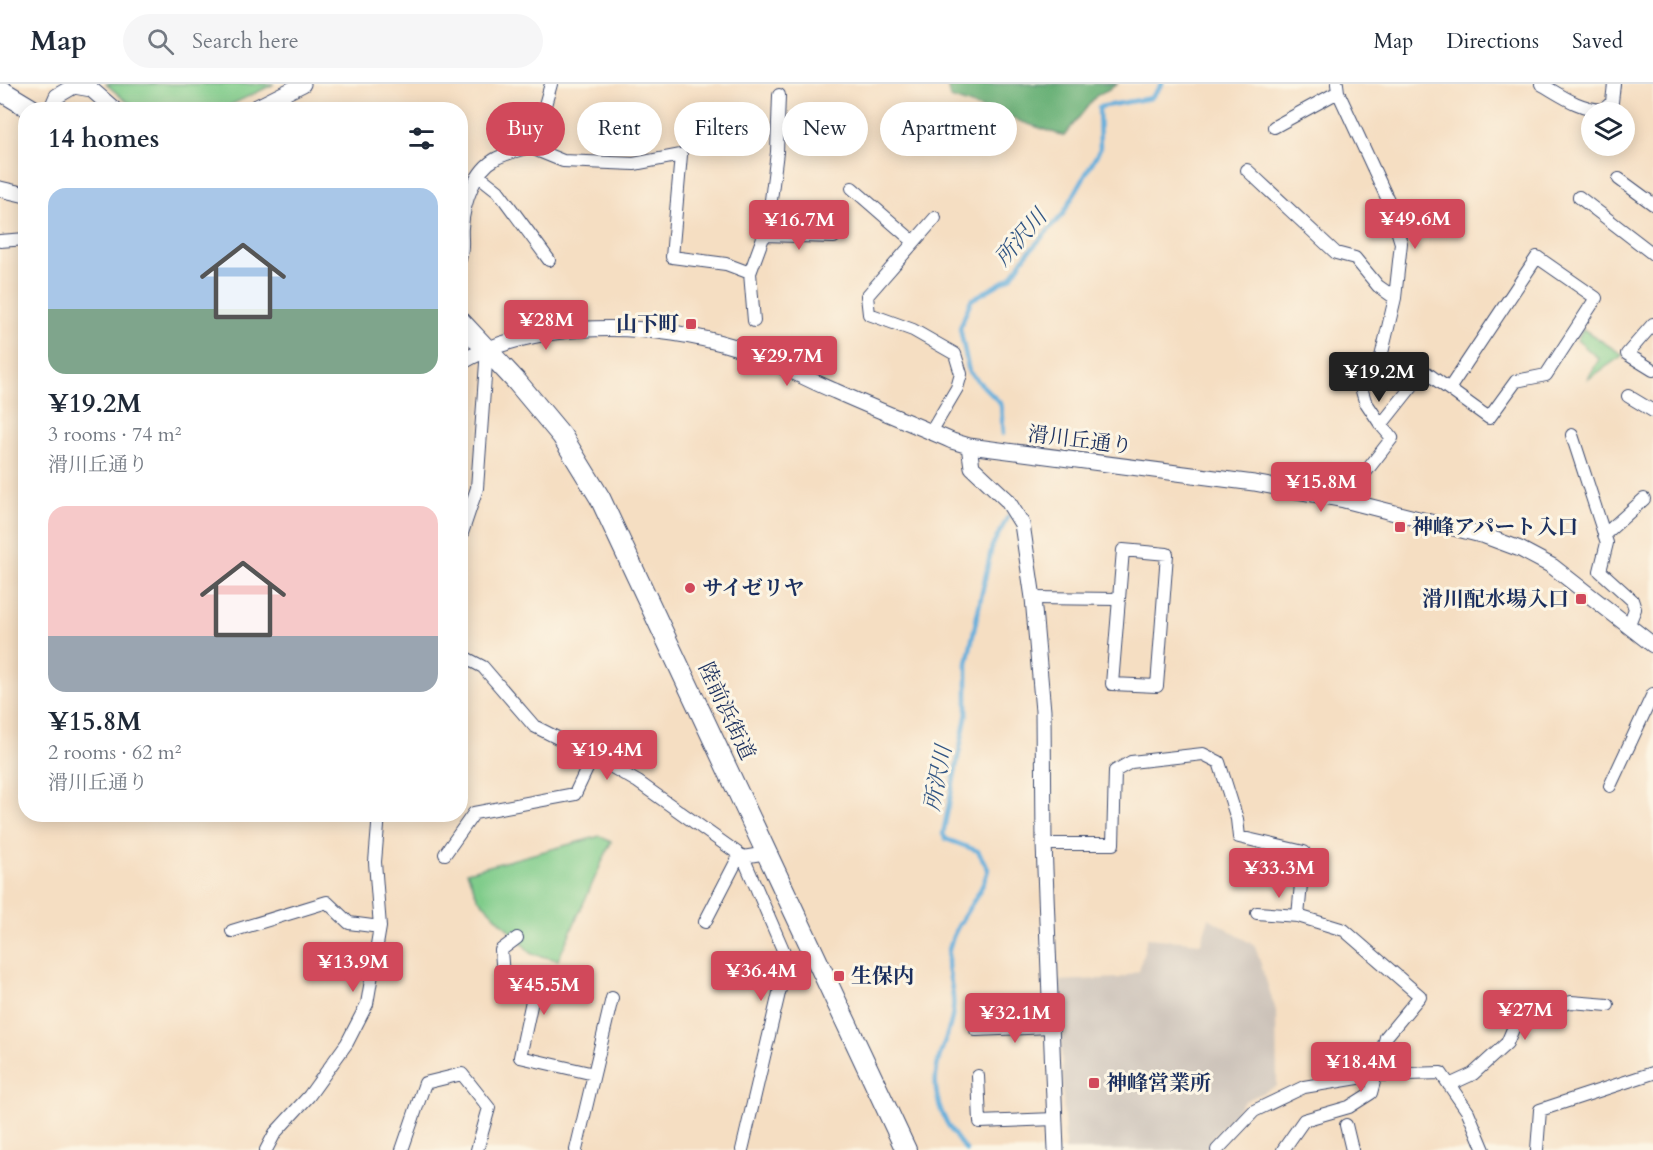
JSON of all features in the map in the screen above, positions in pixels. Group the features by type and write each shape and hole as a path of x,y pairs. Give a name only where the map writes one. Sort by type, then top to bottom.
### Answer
{"highway":[{"path":"0,90 20,102"},
{"name":"陸前浜街道","path":"468,329 562,436 600,498 906,1150"}],"street":[{"path":"267,102 303,84"},
{"path":"546,102 551,84"},
{"path":"1541,84 1589,110 1603,110 1612,102 1614,84"},
{"path":"54,102 57,96 75,86 91,89 106,102"},
{"path":"1274,127 1338,88 1388,200 1401,243 1395,298 1381,357 1360,384 1365,401 1392,438 1344,500"},
{"path":"754,321 750,273 768,224 777,152 779,95"},
{"path":"550,156 563,161 634,164 681,155 672,257 726,264 750,273"},
{"path":"468,197 479,176 495,158 501,156"},
{"path":"1247,170 1336,253 1355,258 1378,286 1395,298"},
{"path":"479,176 498,192 549,260"},
{"path":"1619,178 1653,204"},
{"path":"852,188 914,242"},
{"path":"0,189 18,193"},
{"path":"1579,197 1653,254"},
{"path":"931,432 957,388 961,374 955,354 912,330 869,314 867,296 935,218"},
{"path":"764,235 834,237"},
{"path":"0,240 18,239"},
{"path":"1381,425 1424,371 1489,418 1516,381 1546,375 1596,298 1537,258 1449,389"},
{"path":"1653,324 1627,354 1653,370"},
{"name":"滑川丘通り","path":"468,359 505,342 546,334 600,329 642,330 706,339 755,354 931,432 969,446 1014,454 1202,476 1344,500 1485,536 1520,549 1552,566 1653,645"},
{"path":"468,515 477,488 487,349"},
{"path":"1628,396 1653,411"},
{"path":"1572,435 1607,543 1600,571 1632,600 1635,609 1629,624"},
{"path":"969,446 972,467 1007,500 1022,524 1033,598 1042,711 1044,844 1056,1150"},
{"path":"1604,535 1644,499"},
{"path":"1123,550 1167,554 1157,686 1112,684 1117,598 1123,550"},
{"path":"1033,598 1117,598"},
{"path":"468,659 483,667 534,726 638,782 743,857 787,959 742,1150"},
{"path":"1610,786 1653,694"},
{"path":"1044,844 1113,844 1115,771 1131,762 1203,754 1219,762 1237,819 1239,837 1304,852 1298,916"},
{"path":"468,821 474,813 575,794 593,756"},
{"path":"266,1150 274,1133 309,1096 347,1043 367,1004 380,927 375,862 378,822"},
{"path":"445,854 468,822"},
{"path":"705,922 736,862 743,857 767,853"},
{"path":"232,931 327,902 349,923 380,927"},
{"path":"1257,913 1298,916 1344,930 1420,996 1386,1037 1371,1093 1349,1107 1304,1120 1283,1150"},
{"path":"517,938 501,950 504,989 533,996 520,1057 594,1074"},
{"path":"576,1150 612,998"},
{"path":"1449,1085 1473,1074 1507,1043 1518,1017 1571,1002 1608,1005"},
{"path":"976,1030 1051,1027"},
{"path":"1217,1150 1254,1111 1304,1087 1376,1075 1441,1073 1468,1112 1484,1150"},
{"path":"1537,1150 1540,1110 1653,1073"},
{"path":"402,1150 425,1083 462,1074 489,1108 477,1150"},
{"path":"978,1076 980,1122 1055,1119"},
{"path":"1346,1125 1352,1150"}],"shaded area":[{"path":"1209,918 1255,946 1276,1011 1277,1086 1245,1101 1212,1138 1207,1150 1065,1150 1059,981 1120,978 1139,971 1147,938 1201,943"}],"green space":[{"path":"106,84 274,84 237,102 126,101"},
{"path":"947,84 1118,84 1096,96 1064,136 1017,120 1017,102 962,102 950,98"},
{"path":"1583,329 1623,355 1587,380 1599,359 1577,340"},
{"path":"600,836 611,842 558,960 532,954 478,898 467,872"}],"waterway":[{"name":"所沢川","path":"1003,434 1001,404 969,372 960,328 971,300 1011,277 1026,255 1063,214 1100,149 1099,107 1151,98 1162,84"},
{"name":"所沢川","path":"966,1150 946,1122 938,1102 936,1079 937,1067 951,1024 953,1010 953,993 948,969 951,942 959,924 981,889 988,869 978,851 946,839 943,834 967,712 967,663 992,546 1008,517"}],"place":[{"name":"山下町","path":"691,324"},
{"name":"神峰アパート入口","path":"1400,527"},
{"name":"サイゼリヤ","path":"690,588"},
{"name":"滑川配水場入口","path":"1581,599"},
{"name":"生保内","path":"839,976"},
{"name":"神峰営業所","path":"1094,1083"}]}
